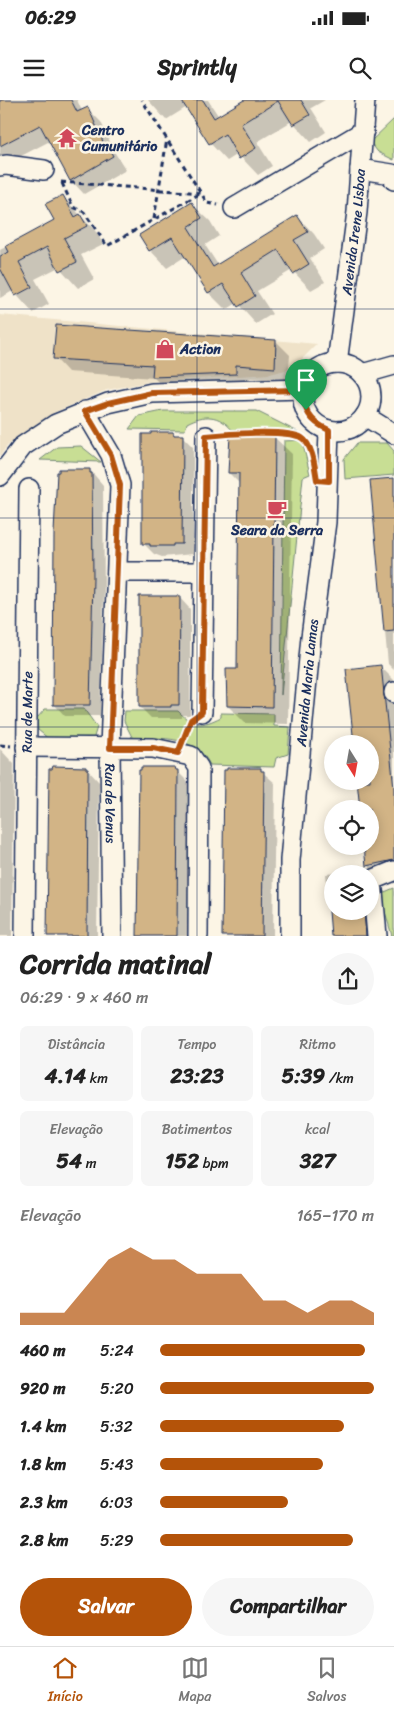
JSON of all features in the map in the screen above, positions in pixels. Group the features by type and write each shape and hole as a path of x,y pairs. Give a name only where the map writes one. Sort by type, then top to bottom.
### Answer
{"street":[{"name":"Avenida Irene Lisboa","path":"337,363 360,169 366,100"},
{"path":"234,208 364,131"},
{"path":"0,166 6,165 44,170"},
{"path":"360,169 392,174 394,180"},
{"path":"337,363 355,368 362,374 371,394 370,405 365,416 349,428 329,430 319,426 306,410 304,390 307,380 316,370 326,365 337,363"},
{"path":"362,374 394,365"},
{"path":"0,476 23,446 56,424 108,403 152,393 304,390"},
{"name":"Rua de Venus","path":"85,411 111,455 120,485 110,748 112,936"},
{"path":"365,416 394,434"},
{"name":"Avenida Maria Lamas","path":"290,936 290,860 311,637 326,522 329,430"},
{"path":"202,712 206,436"},
{"name":"Rua de Marte","path":"25,936 29,488"},
{"path":"118,572 203,572"},
{"path":"26,747 153,748 191,756 199,768 198,936"},
{"path":"377,936 372,880 394,871"}],"path":[{"path":"142,100 207,203 234,208"},
{"path":"153,220 167,139"},
{"path":"44,170 62,183 73,206 84,212 107,246 201,193"},
{"path":"62,183 201,193"},
{"path":"206,436 231,433 287,434 302,437 310,453"},
{"path":"178,753 191,720 202,712"}],"shaded area":[{"path":"0,315 317,344 293,368 270,374 148,382 107,390 53,413 7,446 0,456"}],"green space":[{"path":"394,119 394,160 378,152 370,142"},
{"path":"163,411 256,411 298,432 232,430 222,421 211,417 199,418 187,423 185,430 129,429 139,416"},
{"path":"302,440 310,474 303,477 281,695 284,441"},
{"path":"357,443 387,443 394,451 394,475 345,479 344,459"},
{"path":"81,446 101,462 40,460 57,447"},
{"path":"45,709 84,709 97,727 93,740 49,739 38,730 37,718"},
{"path":"125,711 178,711 193,723 198,724 208,723 221,717 221,713 274,714 274,726 290,727 288,754 276,758 274,767 210,765 204,755 196,748 177,740 133,739 124,721"},
{"path":"394,888 394,936 392,936 380,894"}],"building":[{"name":"Centro Cumunitário","path":"0,100 71,100 77,112 88,107 104,144 106,143 113,156 70,181 40,125 0,146"},
{"path":"181,100 203,100 214,118 244,100 301,100 310,115 293,125 278,101 241,124 256,148 239,159 225,134 209,144"},
{"path":"63,195 75,217 80,214 87,226 64,238 77,262 59,271 47,247 19,262 32,287 15,296 0,268 0,256 9,252 6,246 54,220 45,204"},
{"path":"192,202 202,218 188,227 213,267 297,215 308,232 294,240 309,264 293,274 278,250 241,273 255,296 238,307 223,284 208,293 172,237 149,251 139,235"},
{"name":"Action","path":"56,325 276,340 275,368 236,365 236,374 152,377 153,365 53,359"},
{"path":"151,432 173,432 174,435 183,435 182,544 150,546 150,544 142,544 142,434 151,434"},
{"path":"230,435 275,436 272,707 227,706 226,669 237,669 239,473 228,473"},
{"path":"59,469 90,469 90,473 92,473 93,578 90,705 53,705 54,533 57,472 59,472"},
{"path":"394,478 394,631 384,632 370,480"},
{"path":"139,596 180,596 179,705 171,705 171,707 139,707"},
{"path":"381,665 394,788 394,860 371,865 366,865 365,855 379,855 379,800 359,800 358,790 379,790 379,735 353,735 346,669"},
{"path":"53,766 86,767 88,769 87,936 47,936 49,769 52,769"},
{"path":"141,767 175,767 178,770 177,936 137,936 139,770 141,770"},
{"path":"227,768 261,768 261,771 264,771 262,936 222,936 224,770 227,770"},
{"path":"330,920 365,920 366,936 331,936"}],"place":[{"name":"Centro Cumunitário","path":"67,138"},
{"name":"Action","path":"165,349"},
{"name":"Seara da Serra","path":"277,509"}],"route":[{"path":"304,390 303,400 306,410 311,419 319,426 329,430 329,481 317,480 313,461 307,444 302,437 287,434 231,433 206,436 202,712 191,720 178,753 153,748 110,748 120,485 111,455 85,411 108,403 152,393 304,390"}]}
